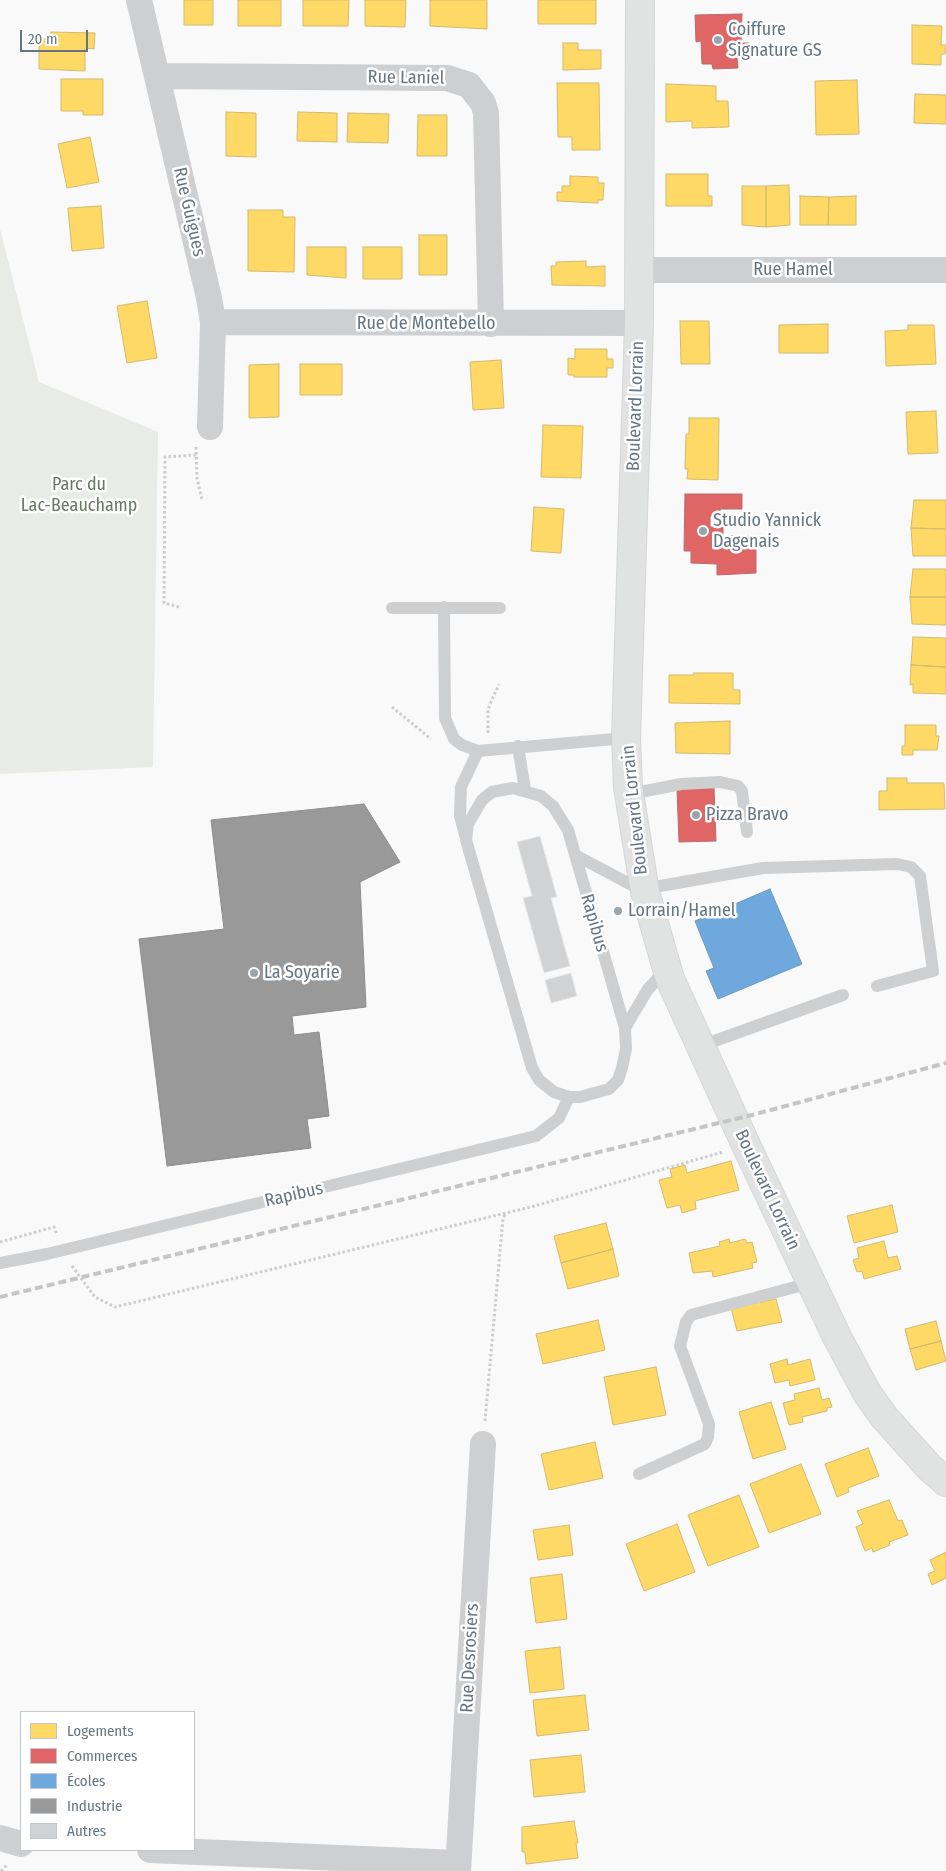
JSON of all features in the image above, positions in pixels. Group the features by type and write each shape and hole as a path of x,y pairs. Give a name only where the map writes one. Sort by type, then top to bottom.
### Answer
{"main road":[{"name":"Boulevard Lorrain","path":"640,0 639,323 626,738 630,794 645,892 667,969 810,1283 867,1392 906,1442 946,1482"}],"street":[{"name":"Rue Guigues","path":"139,0 209,298 212,322 210,427"},
{"name":"Rue Laniel","path":"157,76 447,78 469,85 483,103 486,112 491,324"},
{"name":"Rue Hamel","path":"639,270 946,270"},
{"name":"Rue de Montebello","path":"212,322 639,323"},
{"name":"Rue Desrosiers","path":"458,1867 483,1444"},
{"path":"0,1838 20,1844"},
{"path":"168,1851 458,1867"}],"lane":[{"path":"444,607 445,718 454,739 462,745 478,751 626,738"},
{"path":"392,608 500,608"},
{"path":"518,746 525,790"},
{"path":"478,751 461,787 460,816 466,840 532,1068 539,1080 554,1092 569,1097"},
{"path":"630,794 681,784 720,782 738,786 742,790 747,832"},
{"name":"Rapibus","path":"0,1263 62,1250 536,1136 559,1118 569,1097 580,1097 609,1089 618,1080 626,1049 625,1028 568,830 553,806 541,796 513,788 492,792 482,800 468,824 466,840"},
{"path":"575,855 645,892 660,886 762,868 898,864 911,867 920,876 932,971 877,986"},
{"path":"625,1028 648,989 667,969"},
{"path":"702,1048 717,1040 843,995"},
{"path":"638,1474 705,1444 708,1437 709,1424 680,1346 686,1322 691,1315 810,1283"}],"path":[{"path":"179,607 164,603 165,457 196,456"},
{"path":"488,733 488,709 499,684"},
{"path":"392,707 431,739"},
{"path":"0,1242 54,1227 62,1250 80,1279 95,1297 115,1307 506,1213 746,1145"},
{"path":"483,1444 503,1218 506,1213"}],"green space":[{"name":"Parc du Lac-Beauchamp","path":"0,229 39,382 158,432 153,767 0,774"}],"building: Logements":[{"path":"184,0 213,0 213,25 184,25"},
{"path":"238,0 281,0 281,26 238,26"},
{"path":"303,0 349,0 348,26 303,26"},
{"path":"365,0 406,0 405,27 365,26"},
{"path":"430,0 487,0 487,29 430,26"},
{"path":"538,0 596,0 596,24 538,24"},
{"path":"912,25 942,26 941,45 946,45 945,54 941,54 941,65 912,64"},
{"path":"51,32 95,33 94,49 85,48 85,71 39,69 39,39 51,39"},
{"path":"563,43 578,43 578,50 601,50 601,69 563,70"},
{"path":"61,79 103,79 103,115 83,115 83,111 61,111"},
{"path":"857,80 859,134 816,135 815,81"},
{"path":"557,83 599,83 600,150 572,150 572,137 558,137"},
{"path":"666,84 716,86 716,101 728,101 729,127 692,128 692,121 666,122"},
{"path":"915,94 946,95 946,124 914,123"},
{"path":"226,112 256,113 256,157 226,156"},
{"path":"298,112 337,113 337,142 297,141"},
{"path":"348,113 389,114 388,143 347,142"},
{"path":"418,115 447,115 447,156 417,156"},
{"path":"90,137 99,182 67,188 58,144"},
{"path":"666,174 708,174 708,196 712,196 712,206 666,206"},
{"path":"570,176 598,177 598,183 604,183 603,200 598,200 598,203 557,201 557,192 562,192 562,186 570,186"},
{"path":"789,185 790,225 766,227 766,186"},
{"path":"742,186 766,186 766,227 742,225"},
{"path":"800,196 829,197 828,225 800,225"},
{"path":"856,196 856,225 828,225 829,197"},
{"path":"101,206 104,248 72,251 68,208"},
{"path":"248,210 283,210 283,217 295,217 294,272 248,271"},
{"path":"419,235 447,235 447,275 419,275"},
{"path":"307,247 346,247 346,278 307,275"},
{"path":"363,247 402,247 402,279 363,279"},
{"path":"586,261 586,267 605,266 605,286 552,285 551,266 556,266 556,262"},
{"path":"147,301 157,358 127,363 117,306"},
{"path":"680,321 709,321 710,364 681,364"},
{"path":"828,324 828,353 779,353 779,325"},
{"path":"908,325 934,325 936,364 886,366 885,331 908,330"},
{"path":"575,349 607,349 607,359 613,359 613,368 607,368 607,377 574,377 574,375 568,375 568,358 575,359"},
{"path":"501,360 504,408 473,410 470,362"},
{"path":"279,364 279,417 249,418 249,365"},
{"path":"300,364 342,364 342,395 300,395"},
{"path":"936,411 938,453 908,454 906,412"},
{"path":"689,418 719,418 718,480 687,479 688,469 685,469 686,434 689,434"},
{"path":"543,425 583,426 581,478 541,477"},
{"path":"914,500 946,500 946,529 911,528"},
{"path":"534,507 564,509 561,553 531,551"},
{"path":"911,528 946,529 946,556 913,556"},
{"path":"913,569 946,569 946,597 910,597"},
{"path":"910,597 946,597 946,625 912,624"},
{"path":"913,637 946,638 946,667 911,665"},
{"path":"911,665 946,667 946,694 913,693 913,684 910,685"},
{"path":"694,673 733,673 733,690 740,690 740,704 669,703 669,675 694,675"},
{"path":"730,721 730,754 676,753 675,723"},
{"path":"905,725 936,725 936,736 939,736 937,750 913,750 913,755 902,755 902,746 905,746"},
{"path":"887,778 907,778 907,783 944,783 945,809 879,810 879,791 887,791"},
{"path":"731,1161 739,1190 695,1201 696,1209 682,1213 680,1205 667,1208 659,1180 672,1177 670,1169 685,1165 687,1173"},
{"path":"892,1205 898,1232 854,1243 847,1216"},
{"path":"606,1223 613,1249 561,1263 554,1236"},
{"path":"729,1239 730,1243 745,1239 747,1243 752,1242 757,1262 752,1263 753,1268 713,1277 712,1271 693,1273 689,1253 720,1246 719,1242"},
{"path":"884,1241 888,1258 897,1256 901,1269 864,1279 862,1271 857,1272 853,1260 859,1258 857,1248"},
{"path":"613,1249 619,1276 568,1289 561,1263"},
{"path":"776,1299 782,1322 737,1331 731,1308"},
{"path":"598,1320 605,1350 543,1364 536,1334"},
{"path":"936,1321 941,1341 910,1349 905,1329"},
{"path":"941,1341 946,1361 916,1370 910,1349"},
{"path":"787,1359 788,1365 810,1359 815,1380 790,1386 789,1380 775,1383 770,1364"},
{"path":"656,1367 666,1415 613,1425 604,1377"},
{"path":"819,1388 822,1400 829,1398 832,1407 827,1408 827,1411 802,1417 803,1422 789,1425 783,1403 795,1400 794,1394"},
{"path":"771,1402 786,1449 753,1459 739,1412"},
{"path":"595,1442 603,1478 549,1490 541,1454"},
{"path":"868,1448 879,1476 848,1488 849,1492 837,1497 825,1464"},
{"path":"801,1464 821,1514 769,1533 750,1484"},
{"path":"739,1495 759,1547 708,1566 688,1515"},
{"path":"889,1500 898,1521 902,1520 908,1535 889,1542 890,1545 873,1552 872,1548 865,1551 856,1527 863,1524 857,1511"},
{"path":"677,1524 695,1572 644,1591 626,1544"},
{"path":"569,1525 573,1555 538,1560 533,1530"},
{"path":"946,1552 946,1578 932,1585 928,1574 935,1571 930,1560"},
{"path":"562,1574 567,1619 536,1623 530,1578"},
{"path":"560,1647 564,1689 530,1693 525,1651"},
{"path":"585,1695 589,1730 537,1736 533,1700"},
{"path":"581,1755 585,1792 534,1797 530,1760"},
{"path":"574,1821 578,1843 576,1843 578,1858 526,1864 525,1852 522,1852 522,1827"}],"building: Commerces":[{"name":"Coiffure Signature GS","path":"742,14 741,43 749,43 749,58 737,58 738,68 713,69 712,64 702,64 701,41 696,42 695,15"},
{"name":"Studio Yannick Dagenais","path":"685,494 742,494 742,509 720,509 720,517 710,516 710,527 723,527 723,536 750,536 750,543 756,543 756,573 717,575 717,564 691,563 691,551 684,551"},
{"name":"Pizza Bravo","path":"714,787 716,841 679,842 677,789"}],"building: Écoles":[{"path":"770,889 802,964 718,999 706,971 714,968 695,921"}],"building: Industrie":[{"name":"La Soyarie","path":"364,804 400,862 360,882 366,1007 292,1016 294,1035 319,1032 329,1116 307,1119 311,1148 167,1166 139,939 224,929 211,820"}],"building: Autres":[{"path":"540,836 557,897 551,898 570,966 544,973 523,898 532,896 517,842"},
{"path":"571,973 577,996 551,1003 545,980"}],"railway":[{"path":"0,1297 752,1115 946,1063"}],"place":[{"name":"Coiffure Signature GS","path":"718,40"},
{"name":"Studio Yannick Dagenais","path":"703,531"},
{"name":"Pizza Bravo","path":"696,815"},
{"name":"Lorrain/Hamel","path":"618,911"},
{"name":"La Soyarie","path":"254,973"}]}
